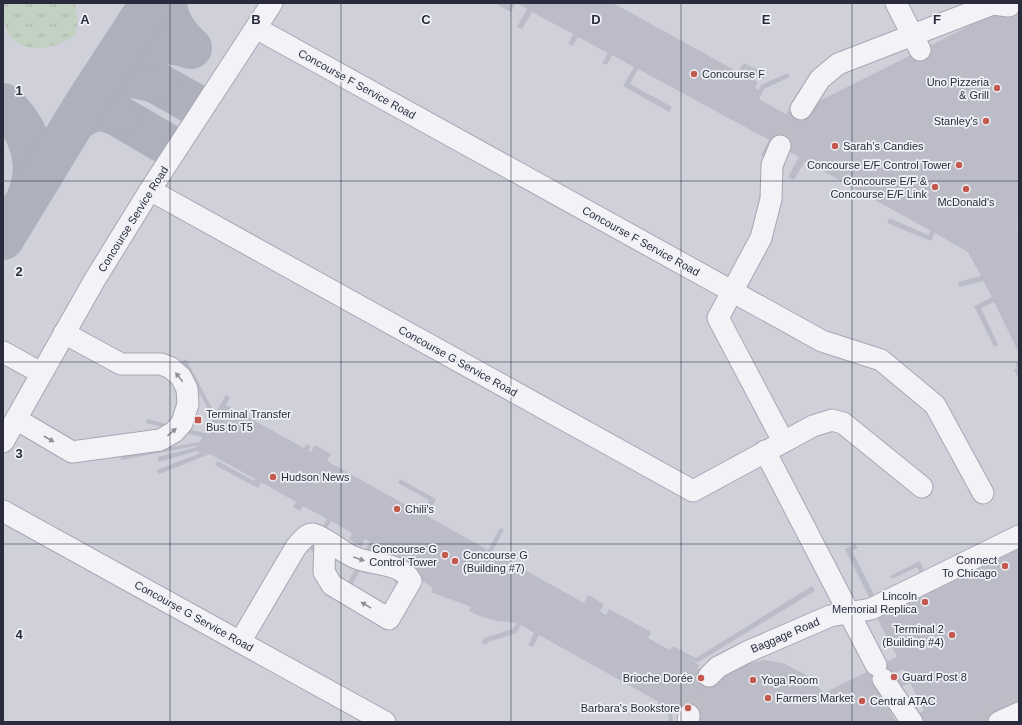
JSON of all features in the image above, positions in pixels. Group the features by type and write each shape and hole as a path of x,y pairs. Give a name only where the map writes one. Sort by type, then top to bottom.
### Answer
{"street":[{"name":"Concourse Service Road","path":"3,442 64,333 150,190 272,3"},
{"path":"896,3 916,43"},
{"path":"801,109 820,79 838,64 916,43 993,4 1010,6"},
{"name":"Concourse F Service Road","path":"256,28 822,341 881,360 935,404 983,493"},
{"path":"780,146 772,165 771,199 761,238 718,318 849,612 880,672 912,722"},
{"name":"Concourse G Service Road","path":"150,190 693,491 774,446"},
{"path":"16,419 72,452 160,440 174,432 182,423 188,404 187,389 181,377 171,368 161,364 121,364 64,333"},
{"path":"3,352 41,373"},
{"path":"774,446 813,426 832,420 843,423 922,486"},
{"name":"Concourse G Service Road","path":"3,511 385,722"},
{"path":"240,642 296,547 308,535 313,534 325,540"},
{"name":"Baggage Road","path":"709,676 718,667 747,652 830,616 871,609 1019,536"},
{"path":"999,722 1019,713"}],"shaded area":[{"path":"3,3 1019,3 1019,722 3,722"}],"green space":[{"path":"3,3 75,3 78,20 75,35 68,40 42,48 25,46 10,36 4,20"}],"building":[{"path":"495,3 505,3 510,5 511,3 516,3 511,12"},
{"name":"Concourse E/F & Concourse E/F Link","path":"516,3 613,3 738,72 743,63 765,73 765,78 761,78 745,69 742,74 758,82 755,88 758,90 761,85 788,73 790,77 764,89 759,99 789,116 1015,3 1019,3 1019,213 1017,228 1019,233 1019,353 994,302 981,308 998,345 994,347 974,306 992,297 983,281 959,287 958,282 981,276 968,252 935,233 931,241 887,223 889,218 928,235 931,231 805,161 794,180 788,177 799,157 774,143 765,158 761,155 769,140 638,69 630,84 672,107 669,112 623,86 634,67 612,55 607,65 602,63 608,53 578,37 573,46 568,44 573,34 532,12 522,29 517,27 527,9"},
{"path":"186,359 213,410 216,412 226,395 230,397 226,405 304,448 307,444 311,446 308,450 311,452 315,445 331,454 327,461 422,514 429,500 398,483 400,479 436,499 427,516 488,550 500,528 504,530 492,552 584,603 588,595 604,604 600,611 606,615 609,609 651,632 648,638 670,650 673,646 696,658 812,586 815,591 697,663 686,658 699,665 698,668 709,676 741,665 764,660 783,663 808,676 824,693 897,657 845,549 855,544 858,548 852,551 884,615 930,593 917,567 892,579 890,576 920,561 934,591 1019,549 1019,710 995,722 908,722 924,710 910,683 883,696 896,722 695,722 695,719 676,708 674,710 664,705 672,710 673,722 669,722 668,712 657,706 659,702 539,635 533,647 528,645 534,633 521,625 516,633 488,642 486,645 481,643 484,638 513,629 517,623 497,621 482,617 469,611 471,607 431,592 433,588 419,579 402,560 387,552 380,559 401,581 397,584 372,559 382,549 374,545 342,604 337,602 370,542 365,539 361,546 349,539 352,533 331,521 314,553 310,550 327,519 303,506 300,511 293,507 296,502 261,482 258,488 215,465 218,461 254,481 255,479 210,454 159,474 157,470 200,453 197,451 158,462 158,457 197,447 195,446 121,460 121,455 200,442 202,437 146,423 147,419 205,433 214,415 210,413 182,361","holes":["903,669 906,675 879,688 876,682"]},
{"path":"1019,361 1018,377 1014,370 1017,368 1015,364"}],"taxiway":[{"path":"3,239 87,101 151,3"},
{"path":"72,125 82,116 93,111 104,111 117,115 107,102 103,89 105,77 111,66 120,57 146,45 161,43 176,44 191,48 174,28 168,16 166,3"},
{"path":"93,93 109,82 122,77 155,82 139,63 134,50 133,42 137,24"},
{"path":"155,82 194,104"},
{"path":"3,104 20,124 30,146 34,171 28,197"},
{"path":"117,115 168,145"}],"tunnel":[{"path":"780,146 801,109"},
{"path":"689,715 690,705 709,676"},
{"path":"976,722 1019,701"}],"place":[{"name":"Concourse F","path":"694,74"},
{"name":"Uno Pizzeria & Grill","path":"997,88"},
{"name":"Stanley's","path":"986,121"},
{"name":"Sarah’s Candies","path":"835,146"},
{"name":"Concourse E/F Control Tower","path":"959,165"},
{"name":"Concourse E/F & Concourse E/F Link","path":"935,187"},
{"name":"McDonald's","path":"966,189"},
{"name":"Terminal Transfer Bus to T5","path":"198,420"},
{"name":"Hudson News","path":"273,477"},
{"name":"Chili's","path":"397,509"},
{"name":"Concourse G Control Tower","path":"445,555"},
{"name":"Concourse G (Building #7)","path":"455,561"},
{"name":"Connect To Chicago","path":"1005,566"},
{"name":"Lincoln Memorial Replica","path":"925,602"},
{"name":"Terminal 2 (Building #4)","path":"952,635"},
{"name":"Guard Post 8","path":"894,677"},
{"name":"Brioche Dorée","path":"701,678"},
{"name":"Yoga Room","path":"753,680"},
{"name":"Farmers Market","path":"768,698"},
{"name":"Central ATAC","path":"862,701"},
{"name":"Barbara's Bookstore","path":"688,708"}]}
